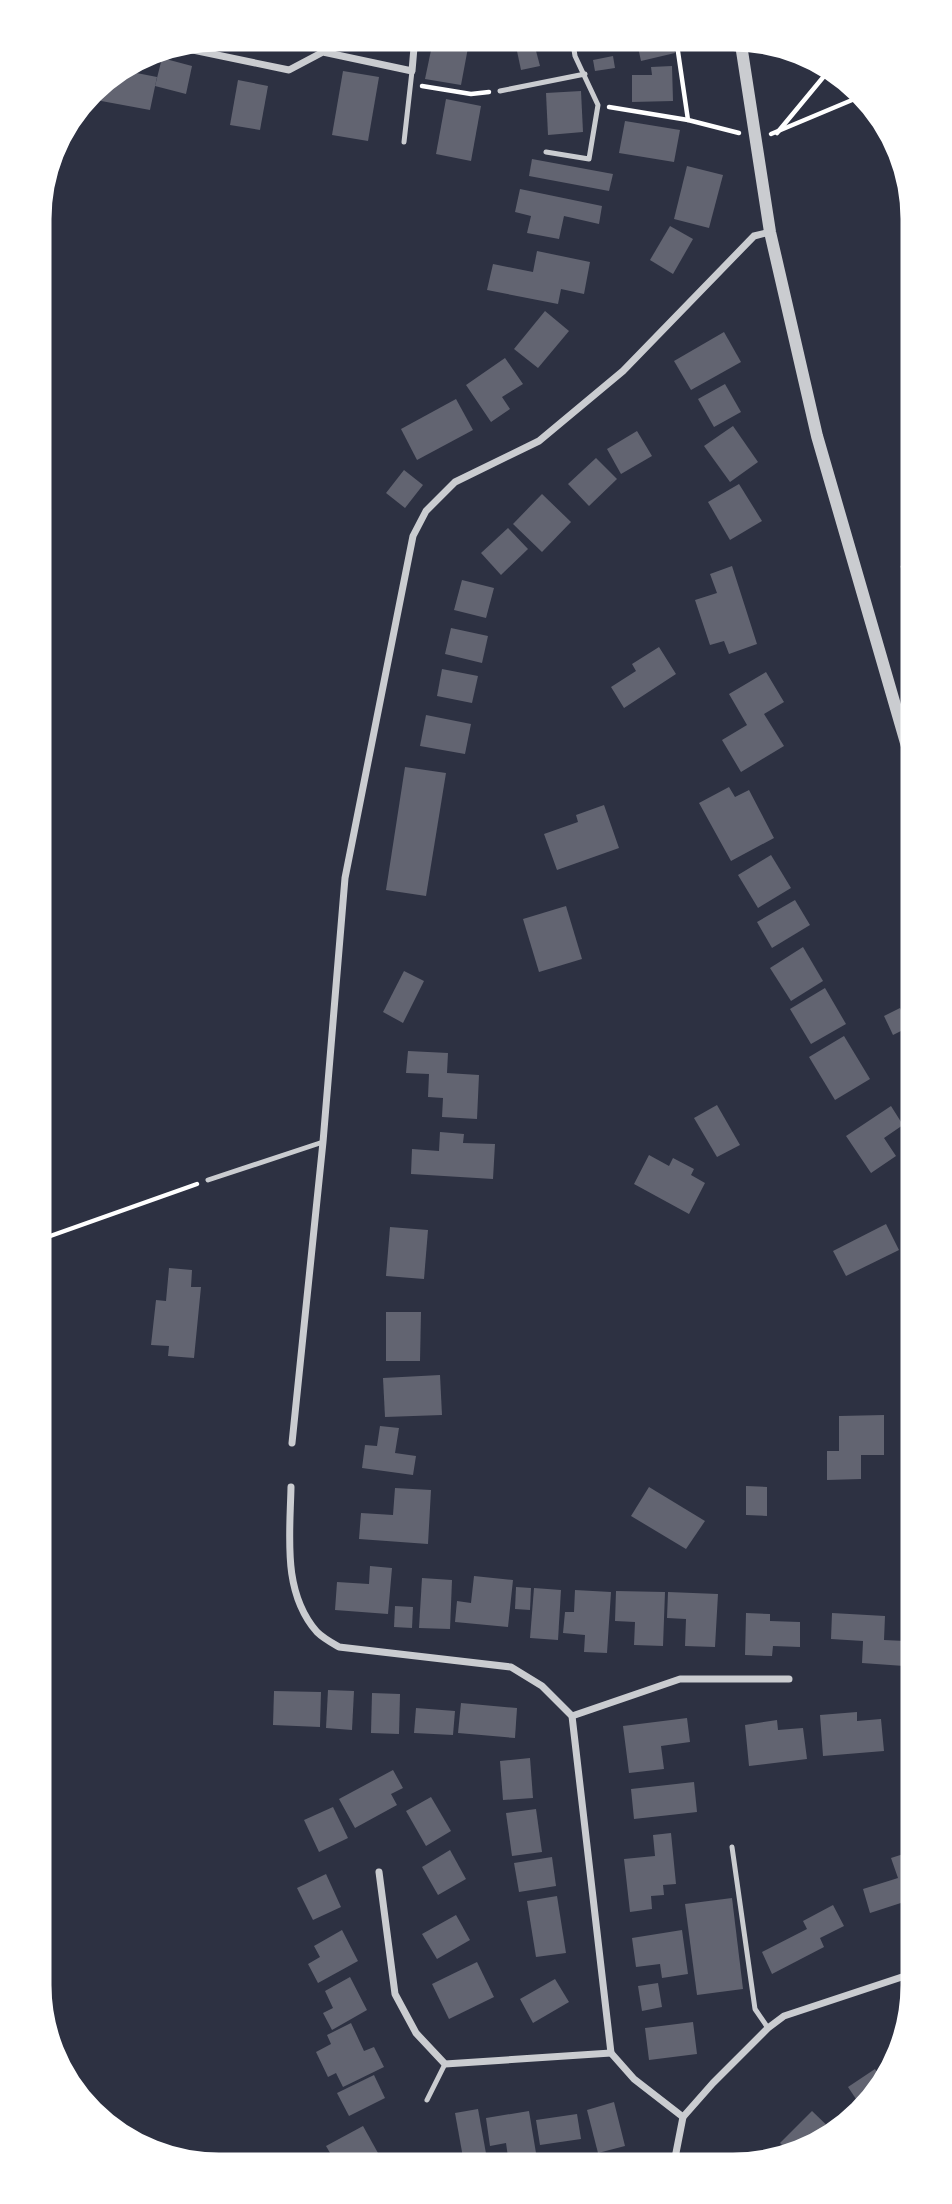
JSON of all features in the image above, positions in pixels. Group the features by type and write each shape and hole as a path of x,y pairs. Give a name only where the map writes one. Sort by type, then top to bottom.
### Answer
{"street":[{"path":"192,50 289,70 323,52 412,71 414,47"},
{"path":"741,48 770,232 817,436 905,739"},
{"path":"292,1443 323,1142 345,878 413,536 426,511 455,482 539,441 623,371 754,236 770,232"},
{"path":"897,713 905,709"},
{"path":"291,1487 290,1569 298,1604 318,1633 340,1647 366,1652 511,1667 542,1686 572,1716 611,2053 634,2079 683,2117"},
{"path":"572,1716 680,1679 789,1679"},
{"path":"379,1872 395,1994 416,2033 445,2064 611,2053"},
{"path":"675,2157 683,2117 768,2028 784,2016 904,1976"}],"lane":[{"path":"546,152 589,159 598,105 575,56 574,47"},
{"path":"404,142 412,71"},
{"path":"500,91 585,74"},
{"path":"208,1180 323,1142"},
{"path":"732,1847 755,2009 768,2028"},
{"path":"427,2100 445,2064"}],"path":[{"path":"677,47 688,120"},
{"path":"777,133 826,74"},
{"path":"411,85 471,94 500,91"},
{"path":"598,105 688,120 755,138 777,133 855,99"},
{"path":"47,1237 208,1180"}],"building":[{"path":"432,47 468,47 461,85 425,79"},
{"path":"535,47 540,66 521,70 517,51"},
{"path":"638,47 674,47 675,53 641,61"},
{"path":"613,56 615,68 595,71 593,60"},
{"path":"162,58 192,66 186,94 155,86"},
{"path":"672,66 673,101 632,102 632,75 652,75 651,67"},
{"path":"343,71 379,77 368,141 332,135"},
{"path":"130,72 157,77 150,110 95,100"},
{"path":"238,80 268,86 260,130 230,125"},
{"path":"581,91 583,132 548,135 546,93"},
{"path":"446,99 481,106 471,161 436,154"},
{"path":"625,121 680,130 674,162 619,153"},
{"path":"532,159 613,174 609,191 529,176"},
{"path":"687,166 723,175 709,228 674,219"},
{"path":"520,189 602,206 599,224 564,216 559,239 527,233 531,216 515,212"},
{"path":"670,226 693,239 673,274 650,260"},
{"path":"537,251 590,262 584,294 561,289 558,304 487,290 493,264 533,272"},
{"path":"545,311 569,331 538,368 514,349"},
{"path":"724,332 741,362 691,390 674,361"},
{"path":"505,358 523,384 502,397 510,409 491,422 466,385"},
{"path":"725,384 741,412 714,427 698,399"},
{"path":"456,399 473,430 417,460 401,429"},
{"path":"733,426 758,462 730,482 704,446"},
{"path":"637,431 652,456 621,474 607,449"},
{"path":"596,458 617,479 589,506 568,484"},
{"path":"404,470 423,485 405,508 386,493"},
{"path":"739,484 762,521 730,540 708,502"},
{"path":"542,494 571,522 542,552 513,524"},
{"path":"508,528 528,549 501,575 481,553"},
{"path":"905,564 905,578 900,566"},
{"path":"732,566 757,644 729,654 724,641 710,645 695,600 717,593 710,574"},
{"path":"462,580 494,588 486,618 454,610"},
{"path":"451,628 488,636 482,663 445,654"},
{"path":"659,647 676,674 624,708 611,687 636,671 632,664"},
{"path":"442,669 478,676 472,703 437,696"},
{"path":"766,672 784,702 764,714 784,746 741,772 722,740 747,725 729,694"},
{"path":"426,715 471,724 465,754 420,746"},
{"path":"405,767 446,773 426,896 386,890"},
{"path":"729,787 735,797 749,790 774,838 731,861 699,803"},
{"path":"604,805 619,848 557,870 544,834 578,822 576,815"},
{"path":"771,855 791,888 758,908 738,875"},
{"path":"795,900 810,925 772,948 757,922"},
{"path":"566,906 582,959 539,972 523,919"},
{"path":"803,947 823,981 791,1001 770,968"},
{"path":"404,971 424,981 403,1023 383,1012"},
{"path":"825,988 846,1024 811,1044 790,1009"},
{"path":"900,1008 905,1018 905,1029 893,1035 884,1016"},
{"path":"844,1036 870,1079 835,1100 809,1057"},
{"path":"408,1051 448,1053 447,1073 479,1075 477,1119 442,1117 443,1098 428,1097 429,1074 406,1073"},
{"path":"717,1105 740,1145 717,1157 694,1118"},
{"path":"891,1106 903,1125 884,1138 896,1156 871,1173 846,1136"},
{"path":"440,1132 464,1134 463,1143 495,1144 493,1179 411,1174 412,1149 439,1151"},
{"path":"649,1155 669,1166 673,1158 694,1169 691,1175 705,1183 689,1214 634,1184"},
{"path":"886,1224 899,1250 846,1276 833,1251"},
{"path":"390,1227 428,1230 424,1279 386,1276"},
{"path":"169,1268 192,1270 191,1287 201,1287 194,1358 168,1356 169,1346 151,1345 156,1300 166,1301"},
{"path":"386,1312 421,1312 420,1361 386,1361"},
{"path":"440,1375 442,1415 385,1417 383,1378"},
{"path":"884,1415 884,1455 861,1455 861,1479 827,1480 827,1451 839,1451 839,1416"},
{"path":"380,1426 399,1428 395,1453 416,1456 413,1475 362,1468 365,1445 377,1446"},
{"path":"746,1486 767,1487 767,1516 746,1515"},
{"path":"649,1487 705,1521 686,1549 631,1516"},
{"path":"395,1488 431,1490 428,1544 359,1539 361,1513 393,1515"},
{"path":"370,1566 392,1568 388,1614 335,1610 337,1582 369,1584"},
{"path":"474,1576 513,1580 508,1627 455,1622 457,1601 471,1603"},
{"path":"422,1578 452,1580 450,1629 419,1628"},
{"path":"516,1587 531,1588 530,1610 515,1609"},
{"path":"534,1588 561,1590 558,1640 530,1638"},
{"path":"575,1590 611,1592 607,1653 584,1652 585,1635 563,1633 565,1612 574,1612"},
{"path":"616,1591 665,1592 663,1646 634,1645 635,1622 615,1621"},
{"path":"668,1592 718,1594 715,1647 685,1646 686,1619 667,1618"},
{"path":"395,1606 413,1607 412,1628 394,1627"},
{"path":"746,1613 770,1614 770,1621 800,1622 800,1647 773,1646 772,1656 745,1655"},
{"path":"832,1613 885,1616 884,1640 904,1641 904,1666 862,1663 863,1641 831,1639"},
{"path":"328,1690 354,1691 352,1730 326,1728"},
{"path":"274,1691 321,1692 320,1727 273,1725"},
{"path":"372,1693 400,1694 399,1734 371,1733"},
{"path":"461,1703 517,1708 515,1738 458,1733"},
{"path":"416,1708 455,1711 453,1735 414,1733"},
{"path":"857,1712 857,1721 881,1719 884,1751 823,1756 820,1715"},
{"path":"687,1718 690,1742 661,1746 664,1769 629,1773 623,1726"},
{"path":"777,1720 778,1730 803,1728 807,1759 749,1766 745,1725"},
{"path":"530,1758 533,1798 503,1800 500,1761"},
{"path":"393,1770 403,1788 391,1794 397,1805 355,1828 339,1799"},
{"path":"694,1782 697,1812 634,1819 631,1789"},
{"path":"431,1797 451,1831 426,1846 406,1811"},
{"path":"333,1807 348,1838 319,1852 304,1820"},
{"path":"536,1809 542,1852 512,1856 506,1813"},
{"path":"671,1833 676,1884 663,1885 664,1895 651,1896 652,1909 630,1912 624,1859 655,1856 653,1835"},
{"path":"450,1850 466,1879 438,1895 422,1867"},
{"path":"904,1854 904,1902 870,1913 863,1889 898,1878 891,1858"},
{"path":"552,1857 556,1886 519,1892 514,1863"},
{"path":"326,1874 341,1907 313,1920 297,1888"},
{"path":"557,1896 566,1953 536,1957 527,1901"},
{"path":"732,1898 743,1989 697,1995 685,1904"},
{"path":"833,1905 844,1926 820,1938 824,1947 772,1974 762,1952 807,1929 803,1921"},
{"path":"456,1915 470,1940 437,1959 422,1934"},
{"path":"342,1930 358,1961 318,1983 308,1964 320,1957 314,1946"},
{"path":"682,1930 688,1974 662,1978 660,1964 636,1967 632,1938"},
{"path":"477,1962 494,1997 449,2019 432,1984"},
{"path":"350,1977 367,2010 332,2030 323,2013 333,2008 325,1991"},
{"path":"555,1979 569,2002 533,2023 520,1999"},
{"path":"658,1983 662,2007 642,2011 638,1986"},
{"path":"693,2022 697,2054 649,2060 645,2028"},
{"path":"351,2023 364,2051 374,2047 384,2067 343,2087 336,2073 328,2077 316,2052 331,2044 327,2035"},
{"path":"875,2069 879,2075 858,2103 848,2087"},
{"path":"374,2075 385,2098 349,2116 337,2093"},
{"path":"614,2102 625,2146 598,2153 587,2110"},
{"path":"478,2109 487,2157 463,2157 455,2113"},
{"path":"529,2111 536,2153 508,2157 506,2143 490,2146 486,2118"},
{"path":"812,2111 829,2128 786,2148 780,2143"},
{"path":"577,2114 581,2139 540,2145 536,2120"},
{"path":"363,2126 380,2157 332,2157 326,2146"}]}
